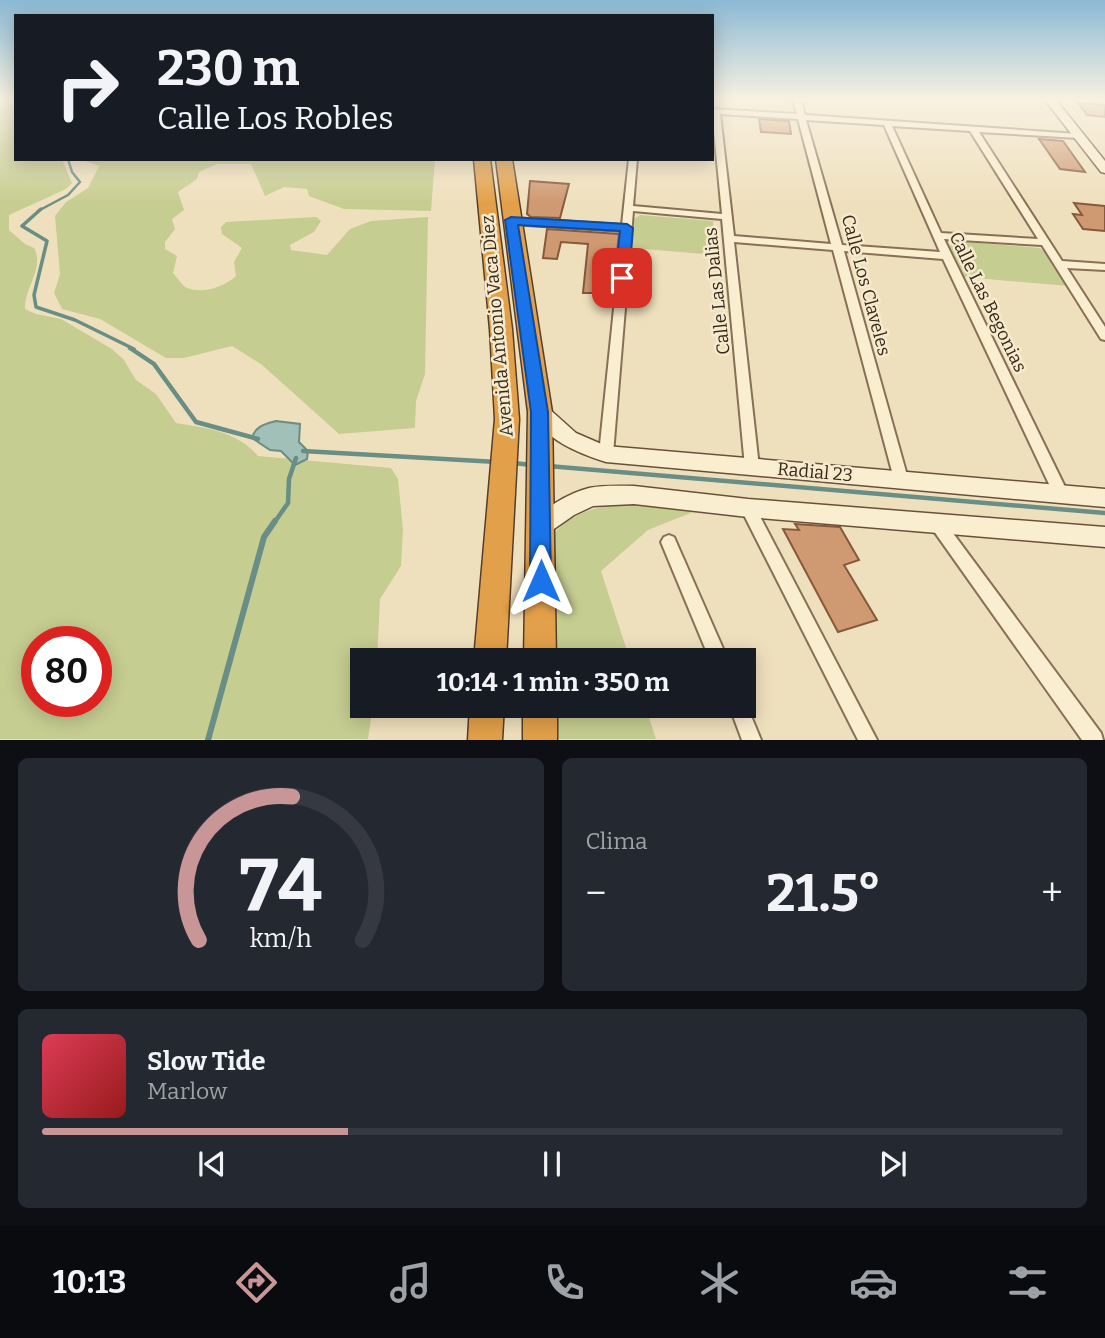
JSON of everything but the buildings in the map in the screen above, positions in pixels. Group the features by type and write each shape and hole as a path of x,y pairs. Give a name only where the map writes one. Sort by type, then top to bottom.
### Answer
{"highway":[{"name":"Avenida Antonio Vaca Diez","path":"482,161 502,342 506,450 492,648"},
{"name":"Avenida Antonio Vaca Diez","path":"508,164 511,220 540,412 540,648"},
{"path":"490,240 501,238 508,241 519,266"},
{"path":"485,740 486,718"},
{"path":"498,740 499,718"},
{"path":"540,718 540,740"}],"street":[{"name":"Calle Las Dalias","path":"717,135 752,467"},
{"name":"Calle Los Claveles","path":"807,135 901,479"},
{"name":"Calle Las Begonias","path":"892,135 937,236 1061,494"},
{"path":"976,135 1105,336"},
{"path":"1056,135 1078,136 1099,155 1105,169"},
{"path":"606,454 633,161"},
{"path":"628,208 727,217"},
{"path":"511,220 627,228"},
{"path":"937,236 1044,242"},
{"path":"729,240 947,257"},
{"path":"1058,264 1105,267"},
{"name":"Radial 23","path":"540,412 560,434 579,446 606,454 1105,498"},
{"path":"541,528 567,508 592,497 634,495 748,508 1105,537"},
{"path":"748,508 868,740"},
{"path":"936,522 1094,740"},
{"path":"669,541 714,648"},
{"path":"743,718 752,740"}],"green space":[{"path":"0,135 14,135 14,161 63,161 72,183 66,189 9,215 9,230 34,248 37,256 36,271 25,309 61,319 112,349 124,360 136,380 156,394 176,423 231,436 258,456 391,468 398,479 403,529 401,566 380,599 378,648 350,648 350,718 371,718 368,739 0,739"},
{"path":"85,161 435,161 431,211 344,209 309,196 307,189 284,187 265,196 251,164 217,164 199,172 197,179 178,192 184,210 172,219 175,229 165,242 165,249 177,256 173,273 182,284 192,289 205,290 219,286 236,276 234,262 242,248 222,234 221,227 226,222 316,217 321,221 314,232 290,245 291,250 327,255 350,229 371,221 428,217 425,374 416,401 415,428 339,434 261,364 232,346 184,358 166,358 100,319 62,309 54,293 60,274 55,216 66,202 88,188 99,166"},
{"path":"640,215 713,221 716,255 632,248 634,219"},
{"path":"955,241 1039,248 1045,251 1069,286 964,277 950,246"},
{"path":"637,503 692,508 693,512 648,530 601,571 626,648 552,648 551,537 579,514 613,505"},
{"path":"552,718 649,718 656,739 552,739"}],"water":[{"path":"276,421 300,424 299,442 308,451 307,459 295,465 281,451 270,450 252,438 258,428"}],"waterway":[{"path":"40,210 68,195 80,182 72,172 69,161"},
{"path":"40,210 22,226 47,241 34,295 36,307 75,320 134,349"},
{"path":"130,348 154,364 196,422 258,439"},
{"path":"303,451 497,462"},
{"path":"274,523 288,503 289,479 296,458"},
{"path":"513,463 532,465"},
{"path":"548,466 1105,513"},
{"path":"208,740 264,537 275,521"}],"route":[{"path":"541,581 540,412 511,220 627,228 622,278"}]}
